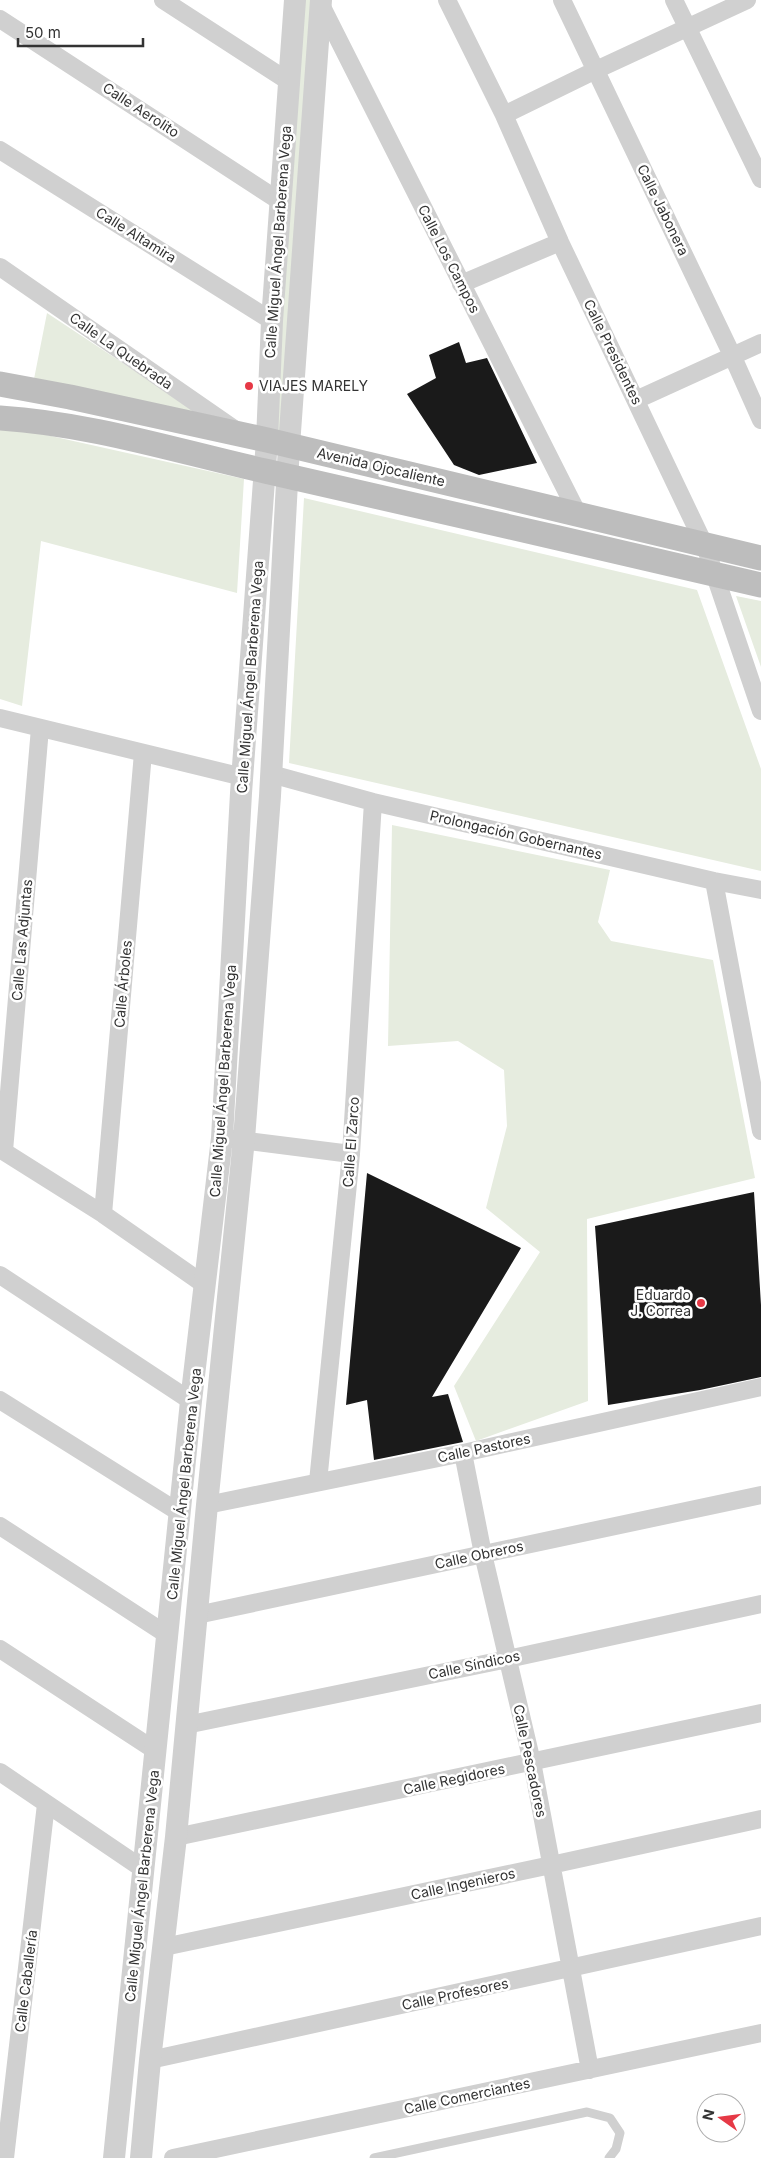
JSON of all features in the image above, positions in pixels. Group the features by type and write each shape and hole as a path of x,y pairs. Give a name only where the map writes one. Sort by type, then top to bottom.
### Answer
{"main road":[{"name":"Avenida Ojocaliente","path":"0,384 70,397 278,443 761,558"},
{"path":"0,418 114,434 277,474 761,585"}],"street":[{"path":"163,0 288,81"},
{"name":"Calle Miguel Ángel Barberena Vega","path":"278,443 272,321 295,0"},
{"name":"Calle Presidentes","path":"447,0 504,116 560,242 705,546 761,711"},
{"name":"Calle Jabonera","path":"562,0 732,355 761,420"},
{"path":"674,0 761,179"},
{"path":"504,116 596,70 747,0"},
{"name":"Calle Miguel Ángel Barberena Vega","path":"141,2158 150,2060 176,1837 206,1505 244,1139 272,774 278,443 320,2"},
{"name":"Calle Los Campos","path":"320,2 578,514"},
{"name":"Calle Aerolito","path":"0,19 281,202"},
{"name":"Calle Altamira","path":"0,150 272,321"},
{"path":"462,284 560,242"},
{"name":"Calle La Quebrada","path":"0,267 243,435"},
{"path":"636,400 761,342"},
{"name":"Calle Miguel Ángel Barberena Vega","path":"114,2158 169,1636 191,1401 222,1138 243,777 277,474"},
{"path":"0,718 243,777"},
{"name":"Calle Las Adjuntas","path":"2,1150 40,728"},
{"name":"Calle Árboles","path":"103,1214 143,753"},
{"name":"Prolongación Gobernantes","path":"272,774 373,802 714,881 761,890"},
{"name":"Calle El Zarco","path":"318,1482 351,1154 373,802"},
{"path":"714,881 761,1131"},
{"path":"222,1138 244,1139 351,1154"},
{"path":"2,1150 103,1214 205,1285"},
{"path":"0,1275 191,1401"},
{"name":"Calle Pastores","path":"206,1505 463,1453 761,1387"},
{"path":"0,1400 180,1513"},
{"name":"Calle Pescadores","path":"463,1453 484,1554 532,1762 590,2070"},
{"name":"Calle Obreros","path":"197,1615 761,1496"},
{"path":"0,1526 169,1636"},
{"name":"Calle Síndicos","path":"186,1725 508,1659 761,1604"},
{"path":"0,1650 156,1751"},
{"name":"Calle Regidores","path":"176,1837 761,1713"},
{"path":"0,1772 143,1869"},
{"name":"Calle Caballería","path":"5,2158 46,1804"},
{"name":"Calle Ingenieros","path":"164,1947 761,1819"},
{"name":"Calle Profesores","path":"150,2060 761,1926"},
{"name":"Calle Comerciantes","path":"173,2158 761,2033"}],"lane":[{"path":"374,2158 587,2112 610,2118 620,2133 616,2149 609,2158"}],"shaded area":[{"path":"304,0 313,0 285,435 273,435"},
{"path":"47,313 203,416 34,379"},
{"path":"6,426 244,479 237,593 41,541 22,706 0,699 0,427"},
{"path":"304,498 697,590 761,769 761,871 289,763"},
{"path":"736,596 761,601 761,667"},
{"path":"392,825 610,870 598,922 611,941 713,960 755,1178 587,1219 588,1401 476,1441 454,1386 540,1252 486,1208 507,1126 504,1070 458,1041 388,1046"}],"building":[{"path":"459,342 466,363 487,358 537,463 479,475 454,465 407,394 436,378 429,355"},
{"path":"367,1173 521,1248 432,1397 448,1394 463,1442 374,1460 367,1400 346,1405"},
{"path":"754,1192 761,1305 761,1377 700,1390 608,1405 595,1226"}],"place":[{"name":"VIAJES MARELY","path":"249,386"},
{"name":"Eduardo J. Correa","path":"701,1303"}]}
